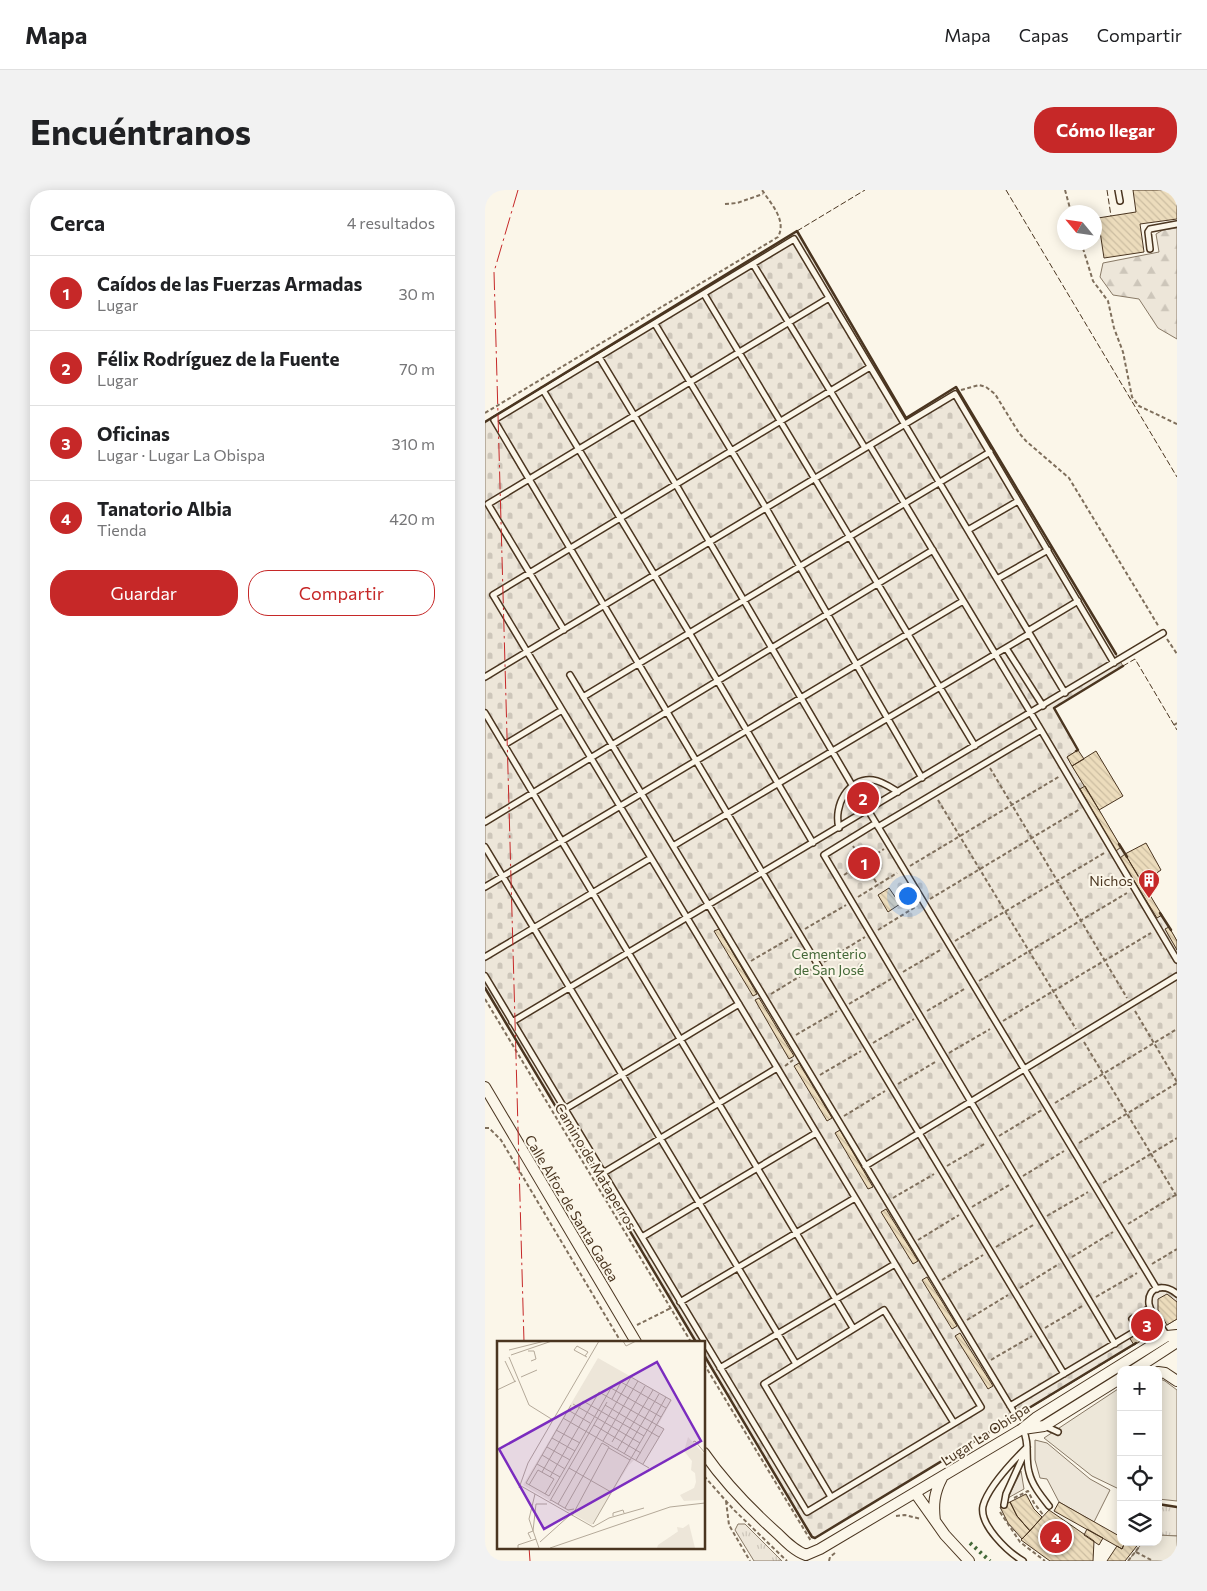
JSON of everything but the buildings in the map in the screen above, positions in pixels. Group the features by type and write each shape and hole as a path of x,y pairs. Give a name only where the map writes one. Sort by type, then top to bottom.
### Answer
{"street":[{"name":"Calle Alfoz de Santa Gadea","path":"485,1087 488,1099 635,1341"},
{"name":"Lugar La Obispa","path":"807,1558 942,1478 1022,1429 1037,1417 1172,1336"},
{"path":"1141,1366 1177,1342"},
{"path":"1162,1373 1177,1380"},
{"path":"1022,1429 1044,1426 1117,1380"},
{"path":"705,1453 735,1492 759,1518 807,1558"},
{"path":"930,1523 937,1488 942,1478"},
{"path":"915,1494 930,1523 969,1561"}],"lane":[{"path":"1118,190 1119,202"},
{"path":"1151,249 1148,232 1150,229 1177,224"},
{"path":"1064,1374 727,814 494,420 795,239 1065,693"},
{"path":"753,264 830,391 906,504 1177,960"},
{"path":"704,294 975,746"},
{"path":"564,630 488,504 829,298"},
{"path":"655,324 766,508 922,778"},
{"path":"599,357 852,785"},
{"path":"705,1343 807,1512 981,1407 493,595 870,366"},
{"path":"543,390 813,843"},
{"path":"485,677 955,394 1114,663"},
{"path":"583,697 906,504 989,452"},
{"path":"968,530 1018,501"},
{"path":"485,822 933,550"},
{"path":"997,579 1047,550"},
{"path":"485,887 963,601"},
{"path":"673,846 1006,648 1078,601"},
{"path":"512,1022 1163,633"},
{"path":"1006,648 1043,706"},
{"path":"570,675 1015,1414"},
{"path":"504,745 562,710"},
{"path":"485,713 853,1328"},
{"path":"1041,730 934,794 849,839 824,855 1115,1344"},
{"path":"839,828 837,821 839,806 843,796 852,785 862,781 874,780 884,783 898,792"},
{"path":"868,810 1157,1289"},
{"path":"485,847 797,1364"},
{"path":"485,957 651,858"},
{"path":"485,976 704,1341"},
{"path":"865,1166 1177,976"},
{"path":"565,1109 739,1004"},
{"path":"603,1173 778,1069"},
{"path":"641,1237 817,1133"},
{"path":"680,1302 855,1198"},
{"path":"720,1368 895,1264"},
{"path":"1172,1336 1150,1308 1149,1298 1157,1289 1166,1287 1177,1294"},
{"path":"1010,1406 1139,1330 1133,1318 1150,1308"},
{"path":"831,1497 764,1384 853,1328 883,1310 954,1423"},
{"path":"1044,1426 1058,1432"},
{"path":"1022,1429 1026,1437 1029,1472 1036,1490 1049,1506"},
{"path":"1004,1504 1006,1494 1027,1447"},
{"path":"1023,1561 998,1539 985,1521 983,1507 994,1485 1027,1447"}],"path":[{"path":"485,413 778,237 782,228 780,219 762,190"},
{"path":"1065,190 1069,205"},
{"path":"725,204 737,203 764,194"},
{"path":"1083,250 1093,281 1108,301 1114,328 1123,352 1132,397 1139,406 1177,424"},
{"path":"955,394 969,387 979,385 986,387 995,394 1026,441 1069,478 1177,654"},
{"path":"912,1244 1177,1082 987,762"},
{"path":"934,794 1177,1197"},
{"path":"849,839 878,885"},
{"path":"838,878 889,846"},
{"name":"Camino de Mataperros","path":"485,999 690,1341"},
{"path":"887,1202 1177,1029"},
{"path":"778,1069 800,1056"},
{"path":"485,1128 489,1128 501,1140 620,1341"},
{"path":"936,1284 1177,1138"},
{"path":"985,1364 1177,1249"},
{"path":"629,1330 671,1308"},
{"path":"705,1366 809,1539 820,1549"},
{"path":"705,1477 726,1502 787,1561"},
{"path":"1044,1516 1028,1491 998,1507 1007,1525 1020,1542 1045,1561"},
{"path":"726,1502 729,1525 750,1561"},
{"path":"896,1516 905,1515 930,1523"},
{"path":"1128,1561 1140,1546"},
{"path":"829,1561 830,1557 836,1552"},
{"path":"1136,1552 1153,1561"}],"green space":[{"path":"1177,228 1177,339 1158,328 1139,299 1113,295 1100,277 1103,263 1159,252 1156,234 1163,230"},
{"name":"Cementerio de San José","path":"797,231 906,418 956,387 1123,666 1054,708 1078,750 1067,757 1177,941 1177,1319 815,1538 812,1537 705,1357 705,1341 695,1341 485,988 485,422"},
{"path":"1035,1440 1047,1443 1090,1479 1110,1490 1094,1522 1059,1502 1047,1479 1040,1478 1035,1460"},
{"path":"1021,1471 1024,1489 1008,1498"},
{"path":"1162,1505 1177,1507 1177,1536 1162,1535"},
{"path":"738,1524 745,1524 782,1561 754,1561 735,1530"}],"shaded area":[{"path":"1162,1380 1177,1390 1177,1501 1162,1499"},
{"path":"1117,1390 1117,1488 1092,1476 1044,1438"},
{"path":"1162,1535 1177,1536 1177,1561 1128,1561 1140,1546 1162,1546"}],"hedge":[{"path":"970,1543 990,1561"}],"fence":[{"path":"797,231 865,190"},
{"path":"1006,190 1177,477"},
{"path":"1107,190 1111,216"},
{"path":"1123,666 1135,659 1177,730"}],"wall":[{"path":"485,422 797,231 906,418 956,387 1116,654"},
{"path":"1076,751 1078,750 1054,708 1123,666"},
{"path":"1119,844 1127,857"},
{"path":"1160,913 1171,930"},
{"path":"485,988 695,1341"},
{"path":"705,1357 812,1537 815,1538 1136,1343"},
{"path":"1162,1505 1177,1507"}],"power":[{"path":"518,190 494,272 524,1341"},
{"path":"529,1548 530,1561"}],"place":[{"name":"Félix Rodríguez de la Fuente","path":"863,798"},
{"name":"Caídos de las Fuerzas Armadas","path":"864,863"},
{"name":"Nichos","path":"1149,899"},
{"name":"Oficinas","path":"1147,1325"},
{"name":"Tanatorio Albia","path":"1056,1537"}]}
